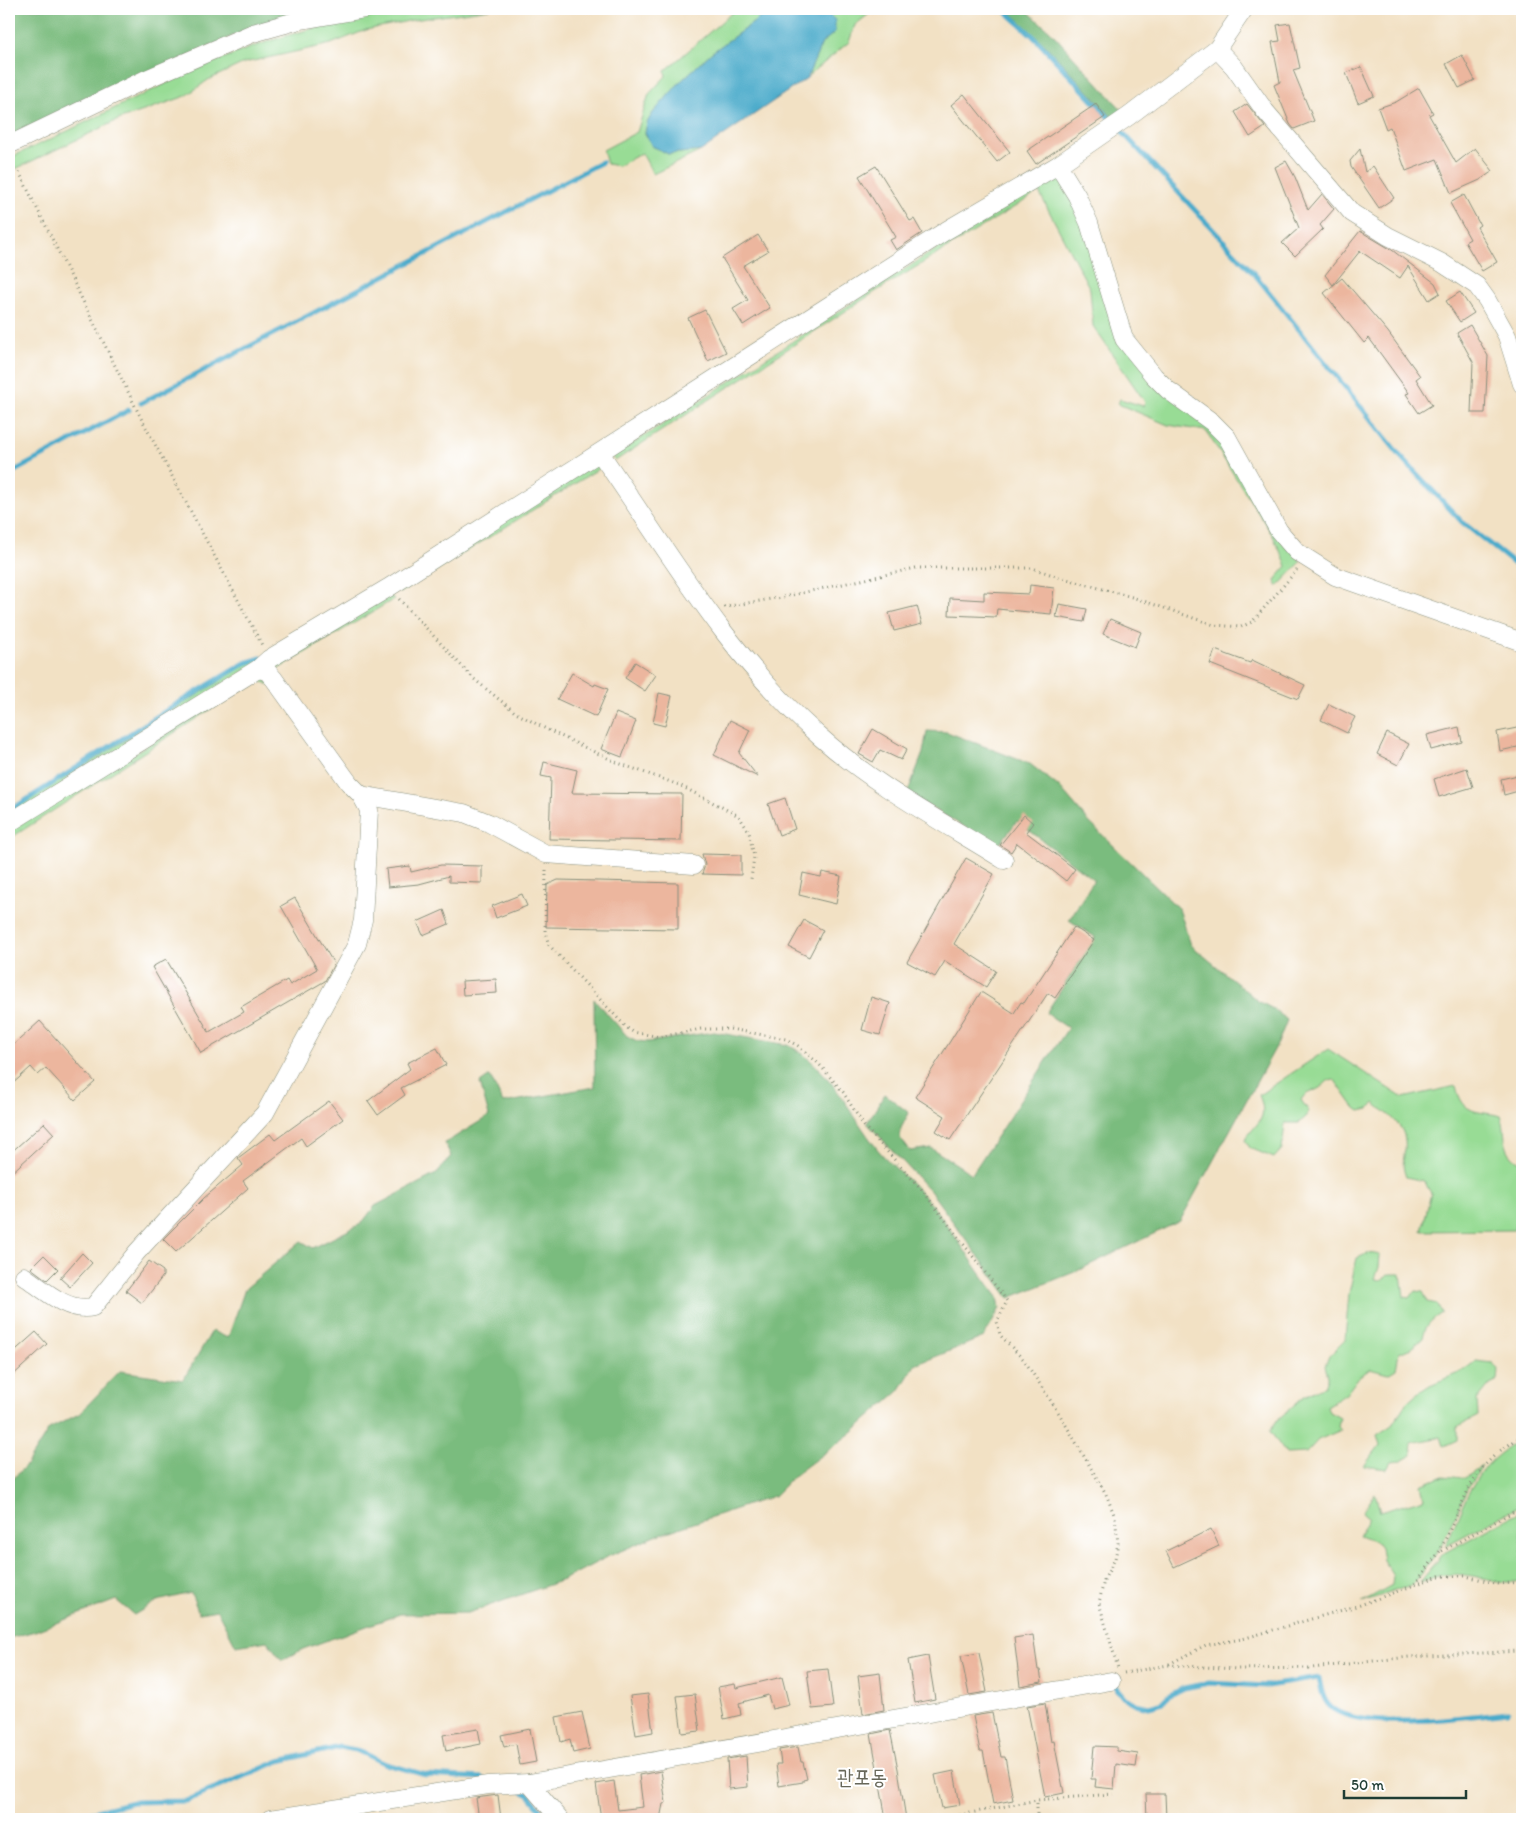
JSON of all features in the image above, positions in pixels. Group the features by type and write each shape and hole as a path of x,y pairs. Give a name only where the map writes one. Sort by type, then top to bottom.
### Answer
{"street":[{"path":"9,145 144,80 253,33 296,21 365,9"},
{"path":"9,824 388,588 947,230 1058,165 1129,116 1217,49 1244,9"},
{"path":"1217,49 1234,67 1265,111 1352,213 1388,236 1442,263 1477,286 1500,323 1522,384"},
{"path":"1058,165 1077,196 1089,223 1124,339 1168,390 1212,422 1227,437 1279,531 1297,552 1335,576 1522,642"},
{"path":"600,453 744,660 779,698 820,737 866,774 1004,860"},
{"path":"24,1276 71,1306 83,1309 93,1306 137,1252 265,1113 357,944 363,920 368,852 368,810 361,795 349,783 264,664"},
{"path":"361,795 464,813 489,823 546,854 694,866"},
{"path":"270,1819 479,1786 529,1783 1115,1678"},
{"path":"529,1783 560,1819"}],"path":[{"path":"19,172 264,664"},
{"path":"708,610 782,597 916,568 1032,568 1058,578 1132,597 1214,626 1241,627 1252,622 1280,588 1308,559"},
{"path":"388,588 474,679 516,713 618,763 679,785 739,816 749,832 754,857 752,879"},
{"path":"546,854 545,932 549,945 626,1027 633,1032 660,1037 700,1029 730,1029 786,1039 798,1046 818,1063 843,1092 864,1126 923,1191 1007,1301 998,1322 1000,1335 1024,1360 1060,1415 1106,1494 1115,1517 1118,1543 1115,1559 1104,1580 1099,1603 1115,1678 1168,1665 1206,1646 1242,1639 1290,1626 1439,1576 1466,1576 1499,1584 1522,1582"},
{"path":"1413,1586 1440,1551 1470,1486 1483,1467 1498,1452 1522,1436"},
{"path":"1440,1551 1522,1507"},
{"path":"1168,1665 1238,1669 1312,1668 1410,1657 1520,1652"},
{"path":"940,1819 1037,1800 1113,1794"},
{"path":"1037,1800 1037,1819"}],"green space":[{"path":"9,9 308,9 257,25 9,138"},
{"path":"413,9 490,9 413,20 366,30 331,44 244,63 208,80 186,96 118,120 9,172 9,158 217,61 267,42 308,30 350,20"},
{"path":"736,9 769,9 757,20 711,53 680,82 652,114 647,123 645,133 652,146 668,154 701,151 653,174 642,153 618,166 607,164 603,150 637,132 649,94 666,76 665,71"},
{"path":"823,9 871,9 873,11 855,25 849,42 807,77 822,43 835,32 829,13"},
{"path":"1007,9 1025,9 1033,16 1052,33 1124,112 1114,119 1048,48"},
{"path":"1058,171 1080,214 1116,333 1213,428 1301,562 1278,586 1275,580 1287,566 1273,536 1206,431 1168,425 1118,404 1120,399 1143,406 1145,402 1093,326 1090,289 1039,192 875,292 615,461 612,457"},
{"path":"601,460 603,466 400,593 396,588"},
{"path":"388,594 394,599 278,669 272,666"},
{"path":"262,660 9,819 9,813 247,664"},
{"path":"259,676 275,687 260,681 253,682 9,839 9,831"},
{"path":"927,731 947,732 1030,764 1059,787 1089,822 1179,909 1191,945 1258,1001 1275,1010 1287,1020 1278,1043 1180,1221 1077,1271 1009,1298 931,1192 867,1123 885,1094 909,1113 901,1128 900,1138 910,1151 931,1148 972,1174 1068,1028 1046,1013 1095,937 1069,920 1094,880 1017,821 998,846 907,794 923,753"},
{"path":"594,999 627,1036 637,1041 648,1042 714,1032 788,1045 814,1064 835,1088 878,1149 933,1207 998,1297 1000,1308 984,1337 915,1365 899,1391 851,1433 796,1474 774,1496 658,1535 609,1556 563,1580 468,1613 400,1614 303,1649 282,1660 267,1641 236,1646 217,1610 199,1613 191,1593 157,1601 134,1615 116,1600 35,1631 9,1638 9,1483 27,1464 49,1429 79,1414 120,1371 183,1380 212,1331 228,1338 245,1289 301,1241 313,1248 361,1224 375,1206 436,1174 451,1156 445,1143 489,1116 480,1083 490,1076 503,1103 595,1087"},
{"path":"1328,1049 1403,1098 1456,1086 1459,1096 1468,1108 1501,1116 1507,1148 1515,1159 1522,1163 1522,1203 1516,1208 1517,1218 1514,1230 1422,1231 1431,1193 1424,1181 1406,1177 1403,1164 1405,1142 1401,1128 1374,1103 1369,1109 1360,1111 1353,1106 1334,1079 1303,1097 1301,1100 1308,1110 1307,1116 1299,1123 1285,1123 1282,1149 1274,1158 1250,1148 1245,1140 1260,1120 1263,1110 1259,1095"},
{"path":"1369,1253 1380,1255 1375,1279 1381,1280 1390,1274 1401,1274 1404,1297 1410,1298 1415,1291 1423,1292 1428,1302 1437,1304 1442,1313 1429,1323 1423,1338 1411,1348 1399,1353 1396,1369 1388,1374 1370,1369 1358,1378 1346,1394 1327,1406 1329,1412 1340,1418 1338,1427 1341,1430 1318,1440 1306,1453 1286,1454 1270,1431 1275,1422 1303,1397 1324,1386 1328,1376 1325,1366 1329,1356 1345,1340 1349,1293 1357,1258"},
{"path":"1476,1361 1493,1363 1499,1371 1498,1380 1490,1384 1477,1400 1478,1416 1457,1427 1457,1440 1444,1446 1441,1437 1411,1443 1412,1455 1401,1461 1391,1462 1387,1469 1364,1466 1380,1445 1377,1435 1392,1425 1407,1402 1430,1385 1461,1372"},
{"path":"1522,1438 1522,1505 1445,1546 1479,1475 1503,1451"},
{"path":"1482,1466 1469,1485 1439,1550 1412,1585 1362,1602 1392,1585 1393,1576 1383,1560 1381,1547 1378,1543 1359,1536 1369,1518 1362,1512 1375,1493 1380,1512 1424,1499 1421,1485 1443,1476 1463,1478"},
{"path":"1522,1511 1522,1581 1500,1581 1453,1574 1419,1582 1442,1554"}],"water":[{"path":"769,9 823,9 835,20 835,32 822,43 807,78 701,151 668,154 652,146 645,133 647,123 652,114 680,82 711,53 757,20"}],"building":[{"path":"1290,23 1300,68 1293,70 1314,121 1294,129 1290,124 1274,85 1280,82 1272,42 1280,41 1277,25"},
{"path":"1462,55 1475,80 1459,88 1446,64"},
{"path":"1361,67 1374,96 1358,103 1346,73"},
{"path":"1419,88 1433,113 1429,115 1456,163 1475,148 1493,171 1480,180 1451,193 1437,159 1406,171 1390,127 1386,129 1378,108 1396,102"},
{"path":"964,94 1010,152 997,162 951,105"},
{"path":"1096,104 1105,117 1036,164 1027,151"},
{"path":"1247,104 1265,127 1250,137 1235,112"},
{"path":"1360,149 1365,172 1373,166 1394,198 1379,208 1351,167 1350,161"},
{"path":"1286,161 1295,177 1308,210 1322,194 1334,209 1320,225 1323,229 1295,256 1282,243 1299,228 1275,167"},
{"path":"876,166 910,221 914,219 922,233 896,250 890,240 896,237 859,176"},
{"path":"1464,195 1480,225 1477,227 1497,262 1482,271 1465,242 1470,239 1450,203"},
{"path":"1360,231 1392,250 1435,283 1440,293 1429,300 1408,266 1400,278 1360,251 1333,285 1325,275"},
{"path":"758,235 768,251 743,266 770,308 743,325 733,309 748,300 722,258"},
{"path":"1342,278 1388,332 1420,376 1416,379 1432,405 1419,413 1406,394 1409,393 1369,338 1364,343 1324,293"},
{"path":"1460,292 1474,313 1460,322 1446,301"},
{"path":"705,310 726,352 708,361 688,318"},
{"path":"1470,325 1488,356 1485,413 1471,413 1473,362 1457,333"},
{"path":"1030,585 1054,588 1051,614 997,609 996,617 949,615 950,598 984,600 984,592 1029,594"},
{"path":"1059,604 1087,609 1084,622 1056,617"},
{"path":"917,606 922,624 894,631 889,613"},
{"path":"1110,619 1141,632 1135,647 1103,634"},
{"path":"1215,650 1250,663 1252,660 1305,685 1298,699 1210,664"},
{"path":"635,662 656,675 645,691 625,678"},
{"path":"572,673 594,686 595,684 608,689 596,717 557,699"},
{"path":"659,693 672,696 665,726 653,723"},
{"path":"1329,704 1355,717 1347,733 1321,720"},
{"path":"616,713 636,721 622,757 601,749"},
{"path":"730,720 750,730 739,753 758,777 714,755"},
{"path":"1459,727 1462,742 1431,750 1427,735"},
{"path":"1522,727 1522,746 1500,751 1497,732"},
{"path":"873,729 907,749 901,760 880,750 873,762 859,754"},
{"path":"1387,733 1409,744 1398,765 1377,754"},
{"path":"544,762 577,770 572,793 682,794 681,841 549,839 551,778 541,776"},
{"path":"1467,768 1473,787 1439,797 1434,779"},
{"path":"1522,774 1522,790 1504,795 1501,779"},
{"path":"785,798 795,829 779,835 768,804"},
{"path":"1024,815 1033,823 1026,832 1075,869 1066,881 1017,843 1011,852 1000,845"},
{"path":"702,854 741,855 741,875 702,874 705,865"},
{"path":"966,858 994,874 954,944 996,971 986,987 945,961 935,977 907,962"},
{"path":"441,865 482,866 482,883 449,882 449,876 419,884 388,887 386,869 410,866 411,872"},
{"path":"822,872 841,876 836,904 799,895 803,873 821,877"},
{"path":"558,880 678,883 678,929 546,927 547,885"},
{"path":"522,894 527,906 496,918 492,906"},
{"path":"295,898 334,964 325,981 201,1053 152,967 166,959 209,1032 244,1012 241,1007 287,980 290,985 317,969 281,906"},
{"path":"444,910 449,924 423,935 417,922"},
{"path":"804,920 823,930 809,957 789,947"},
{"path":"1074,927 1094,940 1055,998 1048,993 950,1140 936,1131 945,1116 915,1097 981,992 1014,1013 1021,1002 1024,1003"},
{"path":"496,979 497,993 463,995 462,981"},
{"path":"871,997 890,1003 880,1035 862,1030"},
{"path":"40,1021 95,1082 75,1100 46,1068 38,1075 31,1067 9,1087 9,1049"},
{"path":"437,1048 446,1065 401,1088 405,1095 378,1115 368,1101 410,1069 407,1063"},
{"path":"329,1101 343,1119 306,1146 301,1138 243,1181 248,1188 176,1252 163,1239 204,1198 243,1165 238,1158 270,1134 275,1140"},
{"path":"44,1123 54,1134 9,1175 9,1154"},
{"path":"82,1253 92,1263 70,1287 60,1278"},
{"path":"44,1255 58,1269 47,1280 31,1268"},
{"path":"149,1261 163,1271 163,1276 142,1303 126,1291"},
{"path":"36,1332 47,1344 9,1379 9,1356"},
{"path":"1211,1529 1219,1546 1174,1567 1166,1551"},
{"path":"1033,1635 1038,1670 1040,1670 1042,1682 1020,1686 1014,1638"},
{"path":"979,1653 987,1692 969,1695 961,1656"},
{"path":"928,1656 935,1699 915,1703 908,1660"},
{"path":"828,1669 833,1707 812,1709 807,1671"},
{"path":"880,1673 884,1710 863,1714 858,1676"},
{"path":"782,1677 789,1705 772,1709 768,1695 739,1703 741,1715 724,1719 718,1687 735,1684 736,1688"},
{"path":"648,1694 653,1732 636,1735 630,1696"},
{"path":"695,1694 700,1731 682,1733 677,1696"},
{"path":"1045,1703 1051,1742 1054,1741 1064,1793 1045,1797 1027,1706"},
{"path":"582,1712 590,1749 573,1753 570,1739 561,1742 556,1717"},
{"path":"992,1713 1001,1757 1005,1757 1013,1800 993,1804 983,1751 980,1751 973,1716"},
{"path":"478,1729 481,1744 446,1751 443,1735"},
{"path":"530,1729 536,1762 520,1765 516,1744 504,1747 501,1735"},
{"path":"890,1730 906,1819 886,1819 871,1734"},
{"path":"1094,1746 1117,1747 1117,1751 1138,1754 1136,1767 1116,1764 1114,1789 1095,1787 1096,1779 1091,1779"},
{"path":"798,1747 807,1779 803,1780 803,1782 779,1786 776,1764 781,1764 779,1750"},
{"path":"746,1756 748,1787 729,1789 727,1759"},
{"path":"661,1771 666,1803 663,1804 660,1819 601,1819 596,1784 614,1781 618,1810 643,1807 639,1775"},
{"path":"954,1771 960,1805 942,1808 935,1775"},
{"path":"1146,1794 1165,1794 1166,1819 1147,1819"},
{"path":"498,1795 501,1819 479,1819 476,1798"}],"waterway":[{"path":"1003,9 1033,36 1257,277 1401,457 1462,522 1522,570"},
{"path":"141,403 602,162"},
{"path":"9,474 129,410"},
{"path":"9,811 167,710 245,663 261,658"},
{"path":"1113,1684 1125,1698 1136,1704 1149,1707 1160,1704 1168,1696 1184,1688 1209,1683 1267,1686 1319,1678 1325,1699 1333,1709 1349,1716 1369,1720 1418,1721 1508,1712"},
{"path":"64,1819 133,1802 186,1801 279,1761 340,1747 356,1750 386,1764 426,1775 483,1778"},
{"path":"519,1790 529,1795 548,1819"}],"district":[{"name":"관포동","path":"862,1776"}]}
